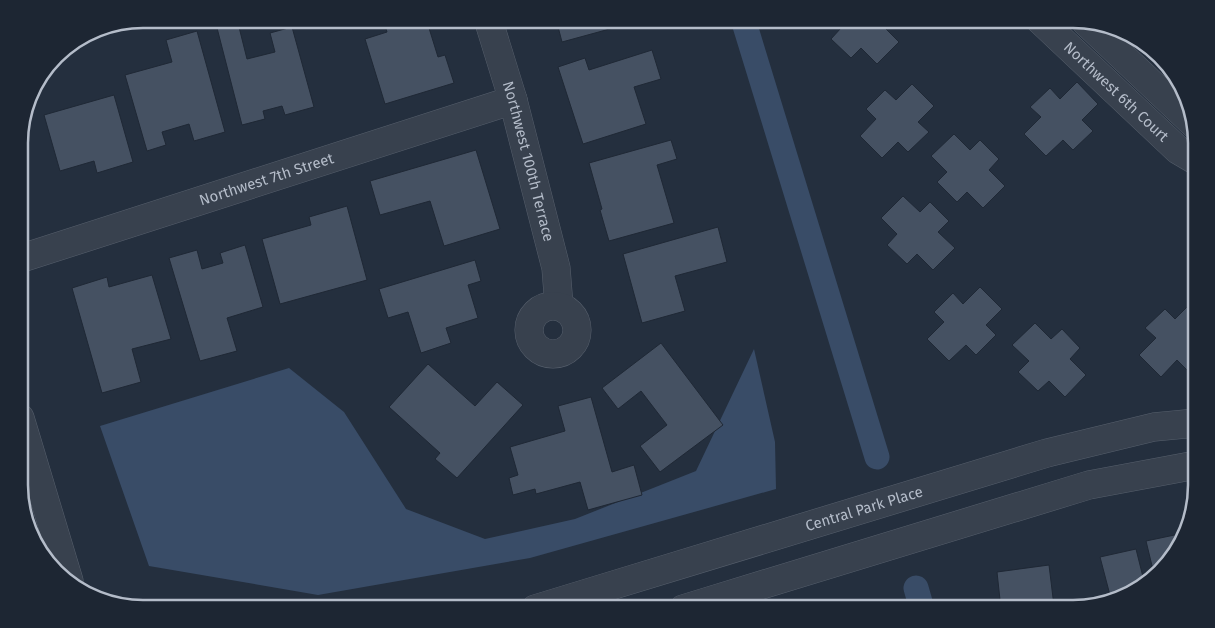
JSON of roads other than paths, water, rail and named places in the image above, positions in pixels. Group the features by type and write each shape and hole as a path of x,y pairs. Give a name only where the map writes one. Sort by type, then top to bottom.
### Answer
{"street":[{"name":"Northwest 100th Terrace","path":"491,28 513,100 556,268 558,306"},
{"name":"Northwest 6th Court","path":"1050,28 1178,150 1188,156"},
{"name":"Northwest 6th Court","path":"1094,29 1185,115"},
{"name":"Northwest 7th Street","path":"28,257 513,100"},
{"name":"Central Park Place","path":"565,600 1047,453 1154,427 1188,424"},
{"path":"28,445 66,572"},
{"path":"713,600 1089,486 1188,467"}],"water":[{"path":"754,349 775,442 776,489 530,558 318,595 149,566 100,426 289,368 344,412 406,509 485,539 575,519 696,471"}],"waterway":[{"path":"746,28 877,457"},
{"path":"916,588 919,600"}]}
